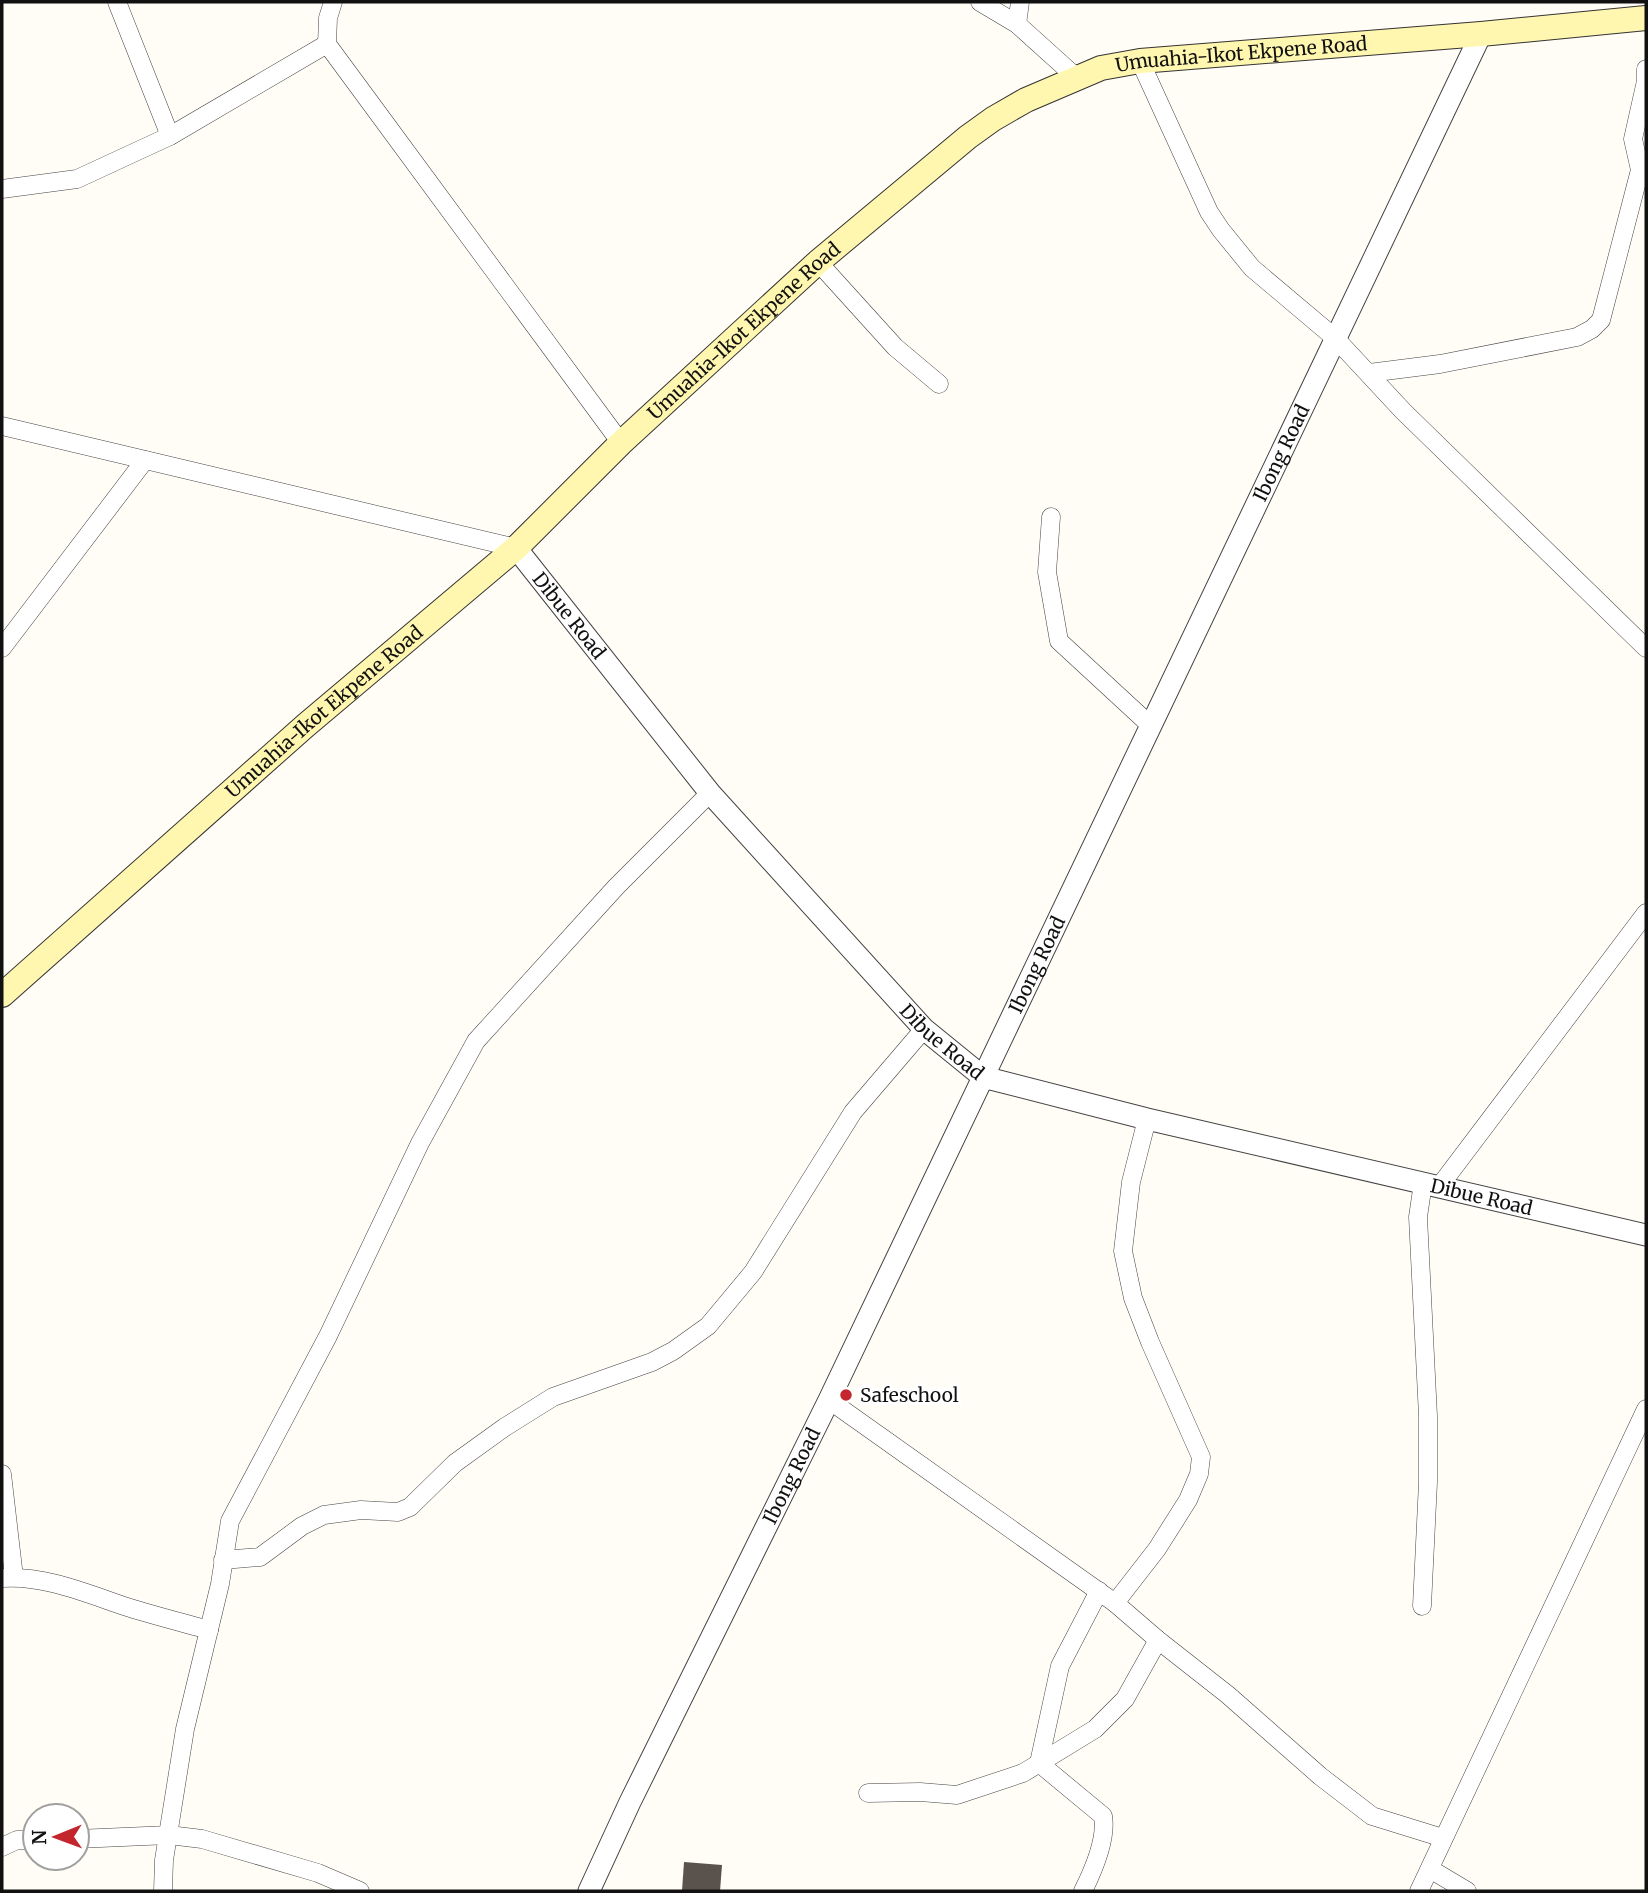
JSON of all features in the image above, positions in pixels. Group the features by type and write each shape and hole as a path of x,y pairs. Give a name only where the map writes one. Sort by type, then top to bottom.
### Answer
{"main road":[{"name":"Umuahia-Ikot Ekpene Road","path":"2,995 305,726 516,548 621,443 818,262 993,119 1026,100 1101,68 1140,61 1646,18"}],"street":[{"path":"117,2 170,136"},
{"path":"333,2 328,18 327,44 621,443"},
{"path":"980,2 1017,24 1078,79"},
{"path":"1017,24 1020,2"},
{"name":"Ibong Road","path":"589,1891 630,1802 829,1400 1480,34"},
{"path":"2,189 77,179 170,136 327,44"},
{"path":"1140,61 1209,212 1252,268 1335,338 1403,411 1646,648"},
{"path":"1369,373 1440,363 1577,337 1592,329 1601,320 1640,170 1633,139 1646,69"},
{"path":"818,262 895,347 939,384"},
{"path":"2,426 516,548"},
{"path":"2,648 145,460"},
{"path":"1051,517 1047,572 1059,640 1150,725"},
{"name":"Dibue Road","path":"516,548 710,793 924,1029 983,1077 1147,1119 1646,1235"},
{"path":"163,1891 164,1860 185,1729 220,1584 230,1521 328,1336 420,1143 476,1041 616,887 710,793"},
{"path":"1422,1606 1428,1416 1418,1217 1431,1185 1646,913"},
{"path":"223,1560 260,1558 302,1526 324,1515 361,1510 398,1512 410,1507 455,1463 553,1397 652,1362 673,1351 708,1326 753,1272 853,1112 924,1029"},
{"path":"1115,1603 1157,1549 1188,1500 1199,1474 1200,1457 1133,1298 1123,1251 1131,1182 1147,1119"},
{"path":"829,1400 1115,1603 1228,1695 1320,1776 1372,1816 1443,1838"},
{"path":"1419,1891 1646,1409"},
{"path":"2,1474 8,1577 60,1585 209,1630"},
{"path":"1039,1763 1060,1666 1098,1591"},
{"path":"868,1793 920,1792 957,1795 1023,1773 1095,1729 1125,1699 1158,1640"},
{"path":"1039,1763 1103,1816 1105,1827 1091,1875 1083,1891"},
{"path":"91,1838 169,1835 202,1839 318,1873 360,1891"},
{"path":"2,1847 21,1840"},
{"path":"1430,1869 1467,1891"}],"building":[{"path":"684,1862 722,1865 720,1891 682,1891"}],"place":[{"name":"Safeschool","path":"846,1395"}]}
